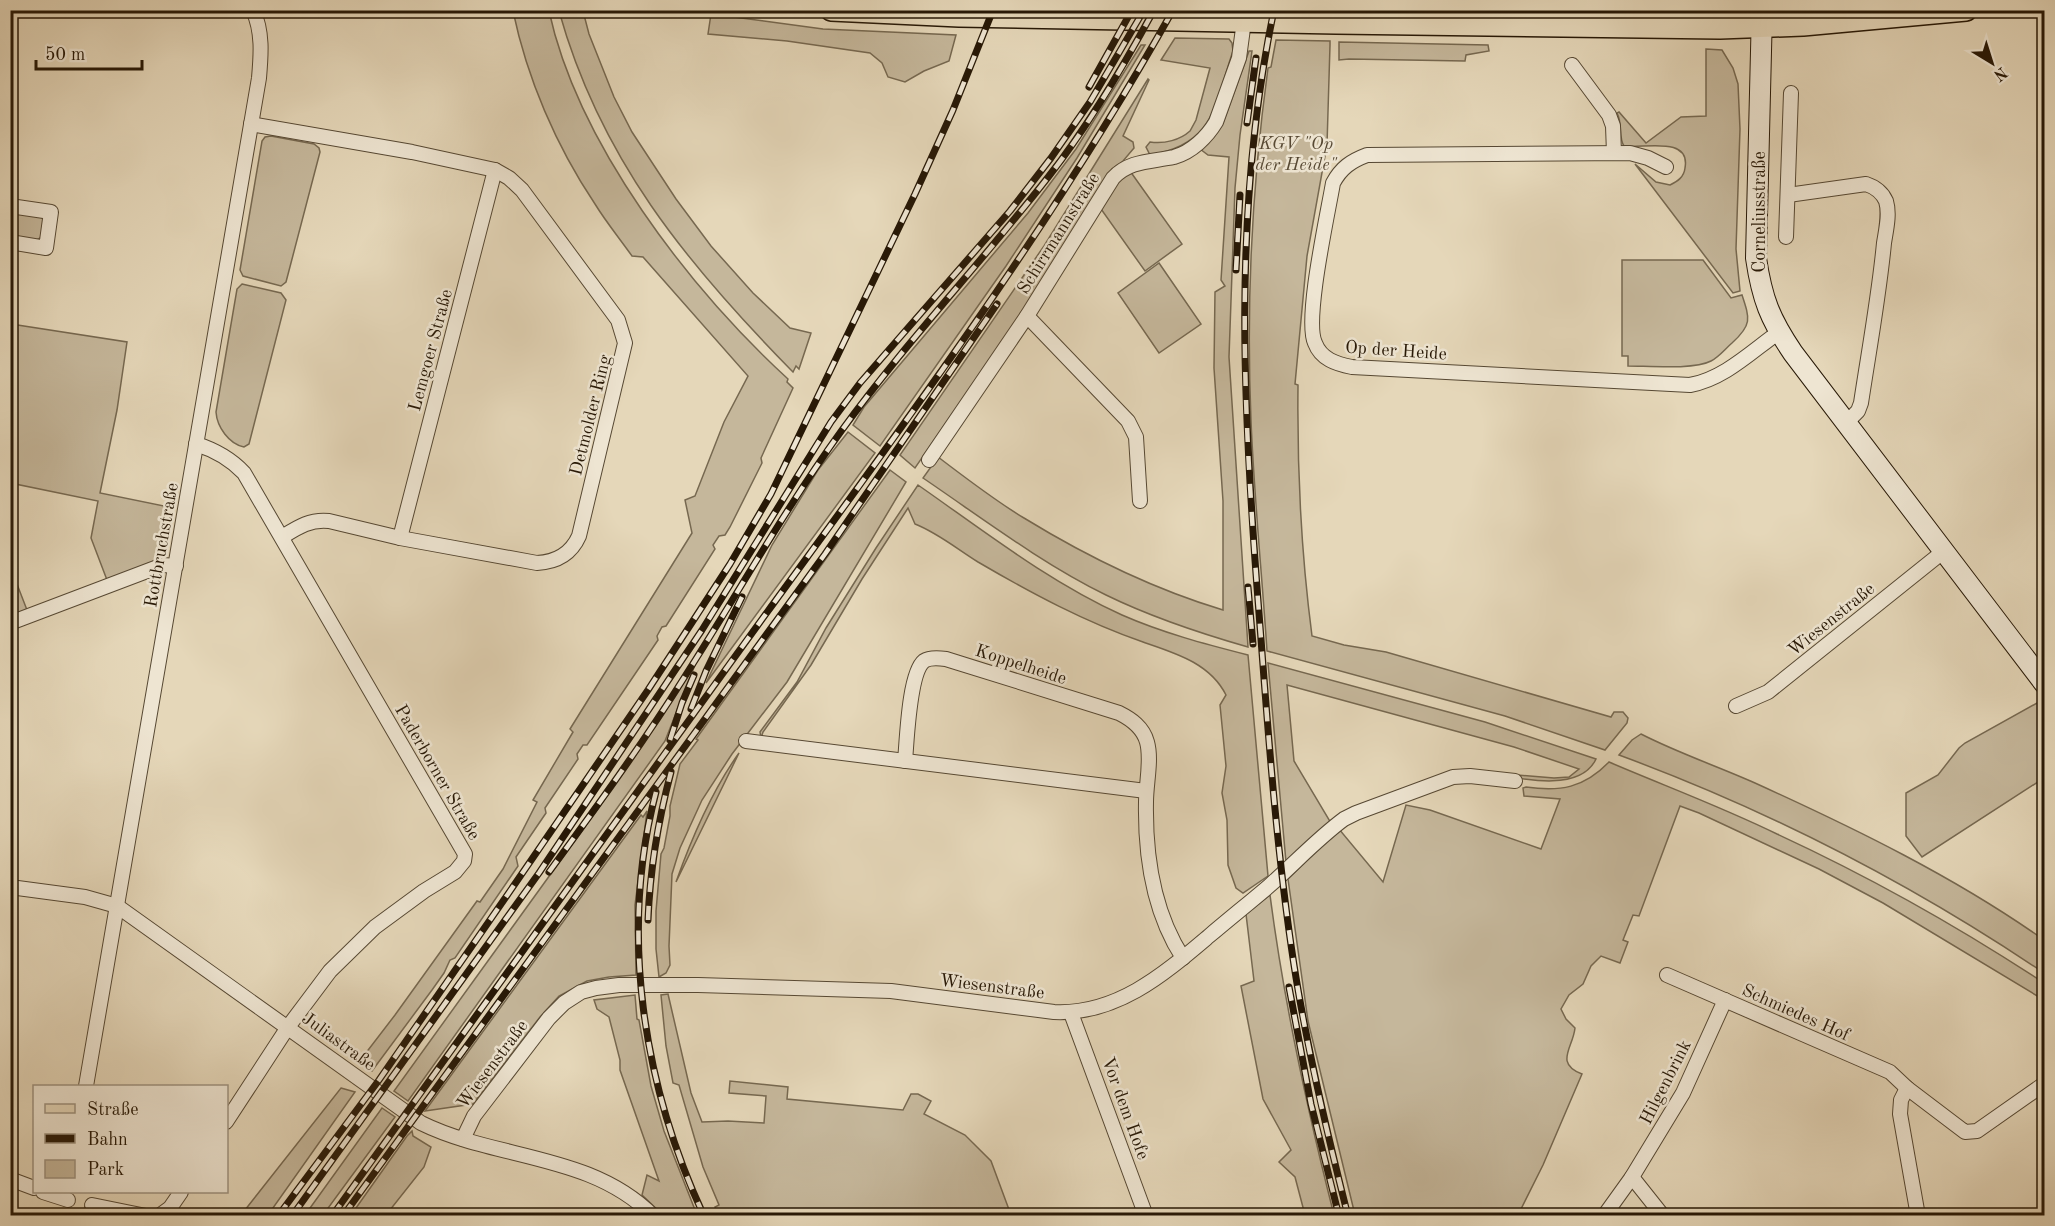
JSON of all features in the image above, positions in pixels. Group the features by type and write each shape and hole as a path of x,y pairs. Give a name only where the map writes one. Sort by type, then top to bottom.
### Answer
{"main road":[{"path":"831,10 959,16 1569,27 1966,10"},
{"name":"Corneliusstraße","path":"1761,19 1756,258 1764,301 1779,332 2044,683"}],"street":[{"name":"Rottbruchstraße","path":"86,1085 251,124 261,52 260,28 253,10"},
{"name":"Schirrmannstraße","path":"929,459 1027,316 1118,173 1131,165 1184,153 1210,131 1216,122 1239,58 1244,21"},
{"path":"1572,65 1609,115 1613,126 1614,153"},
{"name":"Corneliusstraße","path":"1786,237 1791,93"},
{"name":"Detmolder Ring","path":"251,124 412,152 495,170 509,178 522,190 618,320 625,343 579,536 572,549 561,558 548,563 537,563 399,538 329,520 316,519 282,537"},
{"name":"Op der Heide","path":"1666,167 1630,153 1366,155 1355,159 1345,166 1333,183 1316,282 1312,327 1314,343 1322,355 1336,364 1352,367 1690,385 1710,379 1724,371 1779,332"},
{"name":"Lemgoer Straße","path":"399,538 495,170"},
{"name":"Corneliusstraße","path":"1788,195 1866,184 1881,192 1886,200 1888,209 1883,257 1861,403 1858,411 1846,423"},
{"path":"10,206 51,212 46,248 10,242"},
{"name":"Schirrmannstraße","path":"1027,316 1128,421 1136,437 1140,501"},
{"name":"Paderborner Straße","path":"196,444 214,450 244,473 465,854 464,861 455,872 398,909 351,948 315,988 228,1119"},
{"name":"Wiesenstraße","path":"1736,706 1768,692 1944,551"},
{"path":"10,623 163,565 176,566"},
{"name":"Koppelheide","path":"905,761 914,678 922,662 928,659 946,658 1119,713 1131,719 1142,730 1147,742 1149,863 1156,899 1165,928 1183,958"},
{"path":"746,741 1146,790"},
{"name":"Wiesenstraße","path":"463,1138 474,1116 549,1018 564,1003 581,993 596,988 619,985 677,984 891,992 1071,1013 1105,1005 1147,986 1268,887 1332,828 1350,816 1453,777 1470,776 1515,781"},
{"name":"Juliastraße","path":"10,887 85,897 117,906 421,1123 434,1130 543,1159 594,1176 636,1200 653,1215"},
{"name":"Schmiedes Hof","path":"1667,975 1890,1072 1907,1088 1965,1132 1977,1131 2044,1084"},
{"name":"Hilgenbrink","path":"1604,1215 1632,1177 1683,1093 1725,1000"},
{"name":"Vor dem Hofe","path":"1071,1013 1146,1215"},
{"path":"1907,1088 1901,1100 1900,1114 1918,1215"},
{"path":"1632,1177 1663,1215"},
{"path":"10,1179 33,1188"},
{"path":"53,1193 68,1196 65,1215"},
{"path":"159,1215 170,1208 180,1193"},
{"path":"92,1205 146,1215"}],"green space":[{"path":"513,11 549,11 564,61 585,112 611,162 642,211 713,302 750,343 788,379 787,382 793,388 761,458 762,463 730,527 725,535 719,536 713,545 715,549 666,626 662,627 657,636 658,640 587,745 583,745 577,754 578,759 545,808 546,813 516,857 518,866 455,958 450,960 444,973 372,1071 362,1058 503,869 537,802 533,800 573,732 570,729 692,533 685,500 695,496 724,422 748,376 643,257 632,256 599,211 568,159 545,111 526,61"},
{"path":"559,11 583,11 589,34 614,97 632,132 676,199 711,246 753,293 790,328 811,333 799,369 796,366 793,372 716,289 651,205 623,161 598,114 576,64"},
{"path":"1286,11 1709,11 1709,14 1546,16 1286,14"},
{"path":"711,14 823,29 956,35 949,61 905,82 888,77 882,63 870,53 787,41 708,34"},
{"path":"1175,38 1229,39 1233,51 1216,105 1200,132 1188,142 1171,150 1150,155 1146,147 1150,142 1172,141 1190,131 1196,120 1210,68 1161,60"},
{"name":"KGV \"Op der Heide\"","path":"1276,40 1330,41 1327,145 1307,256 1295,384 1298,385 1302,542 1312,636 1344,645 1386,652 1611,717 1614,712 1623,712 1628,718 1627,723 1605,750 1505,716 1267,651 1252,449 1249,332 1254,200 1262,112 1268,68 1271,67"},
{"path":"1339,42 1488,45 1489,51 1466,55 1465,61 1339,60"},
{"path":"1141,45 1145,45 1077,158 1006,266 880,446 853,425 864,407 1028,213 1076,149"},
{"path":"1706,49 1722,50 1733,68 1738,84 1740,129 1736,249 1740,291 1733,293 1635,164 1656,182 1670,185 1678,180 1685,168 1685,158 1681,151 1664,146 1624,146 1617,113 1619,112 1646,143 1681,117 1706,116"},
{"path":"1249,51 1252,51 1235,188 1229,357 1248,647 1176,624 1106,595 1058,569 923,478 938,457 1002,504 1071,545 1146,582 1223,610 1223,501 1214,368 1215,292 1225,286 1221,280 1229,157 1208,155 1200,149 1223,123"},
{"path":"1148,79 1123,136 1133,142 1134,148 1123,161 1112,169 1019,317 915,468 900,455 1044,246"},
{"path":"271,136 314,144 320,152 286,282 281,286 243,276 240,270 262,141 265,137"},
{"path":"1130,171 1182,244 1145,271 1101,209 1120,179"},
{"path":"11,210 40,216 44,220 42,237 35,241 11,238"},
{"path":"1622,260 1703,260 1731,298 1742,295 1748,316 1746,326 1719,355 1703,364 1683,367 1628,366 1628,356 1622,356"},
{"path":"1159,263 1201,324 1159,353 1118,293"},
{"path":"242,284 281,293 286,300 249,444 244,447 233,442 225,434 216,412 237,289"},
{"path":"11,324 127,342 117,410 100,493 169,507 159,559 107,580 91,538 98,501 15,484 11,505"},
{"path":"848,432 875,453 706,683 772,545 818,470"},
{"path":"890,470 906,482 787,682 732,754 702,800 680,848 672,874 670,965 666,973 659,977 656,911 661,854 680,764"},
{"path":"918,485 1017,555 1095,602 1153,627 1248,655 1268,876 1243,893 1236,888 1228,865 1227,820 1222,793 1226,766 1220,705 1226,695 1211,675 1179,655 1100,625 1018,585 915,524 908,508 862,579 811,665 761,738 760,732 797,682 826,628"},
{"path":"10,566 27,610 10,616"},
{"path":"1268,663 1485,722 1596,759 1587,770 1575,777 1561,780 1527,780 1482,772 1554,778 1569,777 1579,769 1514,747 1287,685 1294,761 1331,823 1286,862"},
{"path":"695,665 665,741 408,1101 394,1091 602,803"},
{"path":"2037,703 2044,713 2044,778 1922,857 1906,836 1906,793 1938,775 1965,743"},
{"path":"1641,734 1829,818 1975,895 2044,940 2044,973 1943,909 1838,851 1730,800 1619,755 1632,740"},
{"path":"739,753 676,882 703,815"},
{"path":"1609,762 1756,824 1914,904 2044,983 2044,1000 1883,903 1819,869 1680,806 1639,916 1633,915 1623,940 1628,942 1620,963 1601,956 1591,966 1583,984 1569,995 1561,1009 1566,1019 1575,1028 1567,1060 1574,1070 1582,1074 1543,1165 1518,1215 1355,1215 1308,1021 1288,879 1339,829 1383,882 1406,805 1430,810 1541,849 1560,799 1524,796 1523,788 1550,789 1581,783 1600,771"},
{"path":"647,811 635,905 636,975 587,981 559,996 473,1104 425,1111 641,815 643,817"},
{"path":"1270,895 1297,1056 1334,1215 1305,1215 1295,1177 1279,1162 1291,1150 1263,1099 1241,986 1254,981 1246,914"},
{"path":"668,994 691,1093 702,1122 764,1123 766,1096 729,1093 730,1081 788,1087 787,1099 903,1110 911,1094 918,1094 931,1101 924,1114 965,1135 991,1161 1011,1215 719,1215 715,1207 719,1205 703,1167 679,1085 673,1083 666,1046 661,995"},
{"path":"635,995 637,1019 651,1086 664,1131 697,1215 663,1215 642,1195 647,1175 659,1181 620,1070 620,1060 609,1017 597,1009 594,1000"},
{"path":"341,1088 355,1092 268,1215 241,1215"},
{"path":"382,1108 395,1117 323,1215 305,1215"},
{"path":"412,1131 413,1136 431,1147 424,1167 386,1215 351,1215 407,1136"}],"railway":[{"path":"278,1216 379,1080 508,894 648,690 730,564 771,494 915,194 953,110 993,10"},
{"path":"1089,87 1132,10"},
{"path":"292,1216 539,873 702,630 831,422 860,383 1010,211 1051,158 1090,102 1144,10"},
{"path":"549,872 666,705 780,522 842,430 892,365 1064,157 1105,95 1154,10"},
{"path":"332,1216 980,316 1080,166 1173,10"},
{"path":"1274,10 1261,85 1252,160 1247,235 1246,386 1253,537 1277,833 1288,921 1311,1059 1348,1216"},
{"path":"1247,123 1256,58"},
{"path":"1236,270 1240,195"},
{"path":"343,1216 825,554 997,304"},
{"path":"1248,587 1253,644"},
{"path":"691,709 706,671 742,597"},
{"path":"670,740 694,675"},
{"path":"648,920 655,845 671,772"},
{"path":"656,792 645,845 639,899 639,954 643,1008 652,1061 666,1114 683,1166 704,1216"},
{"path":"1289,987 1311,1104 1339,1216"}]}
